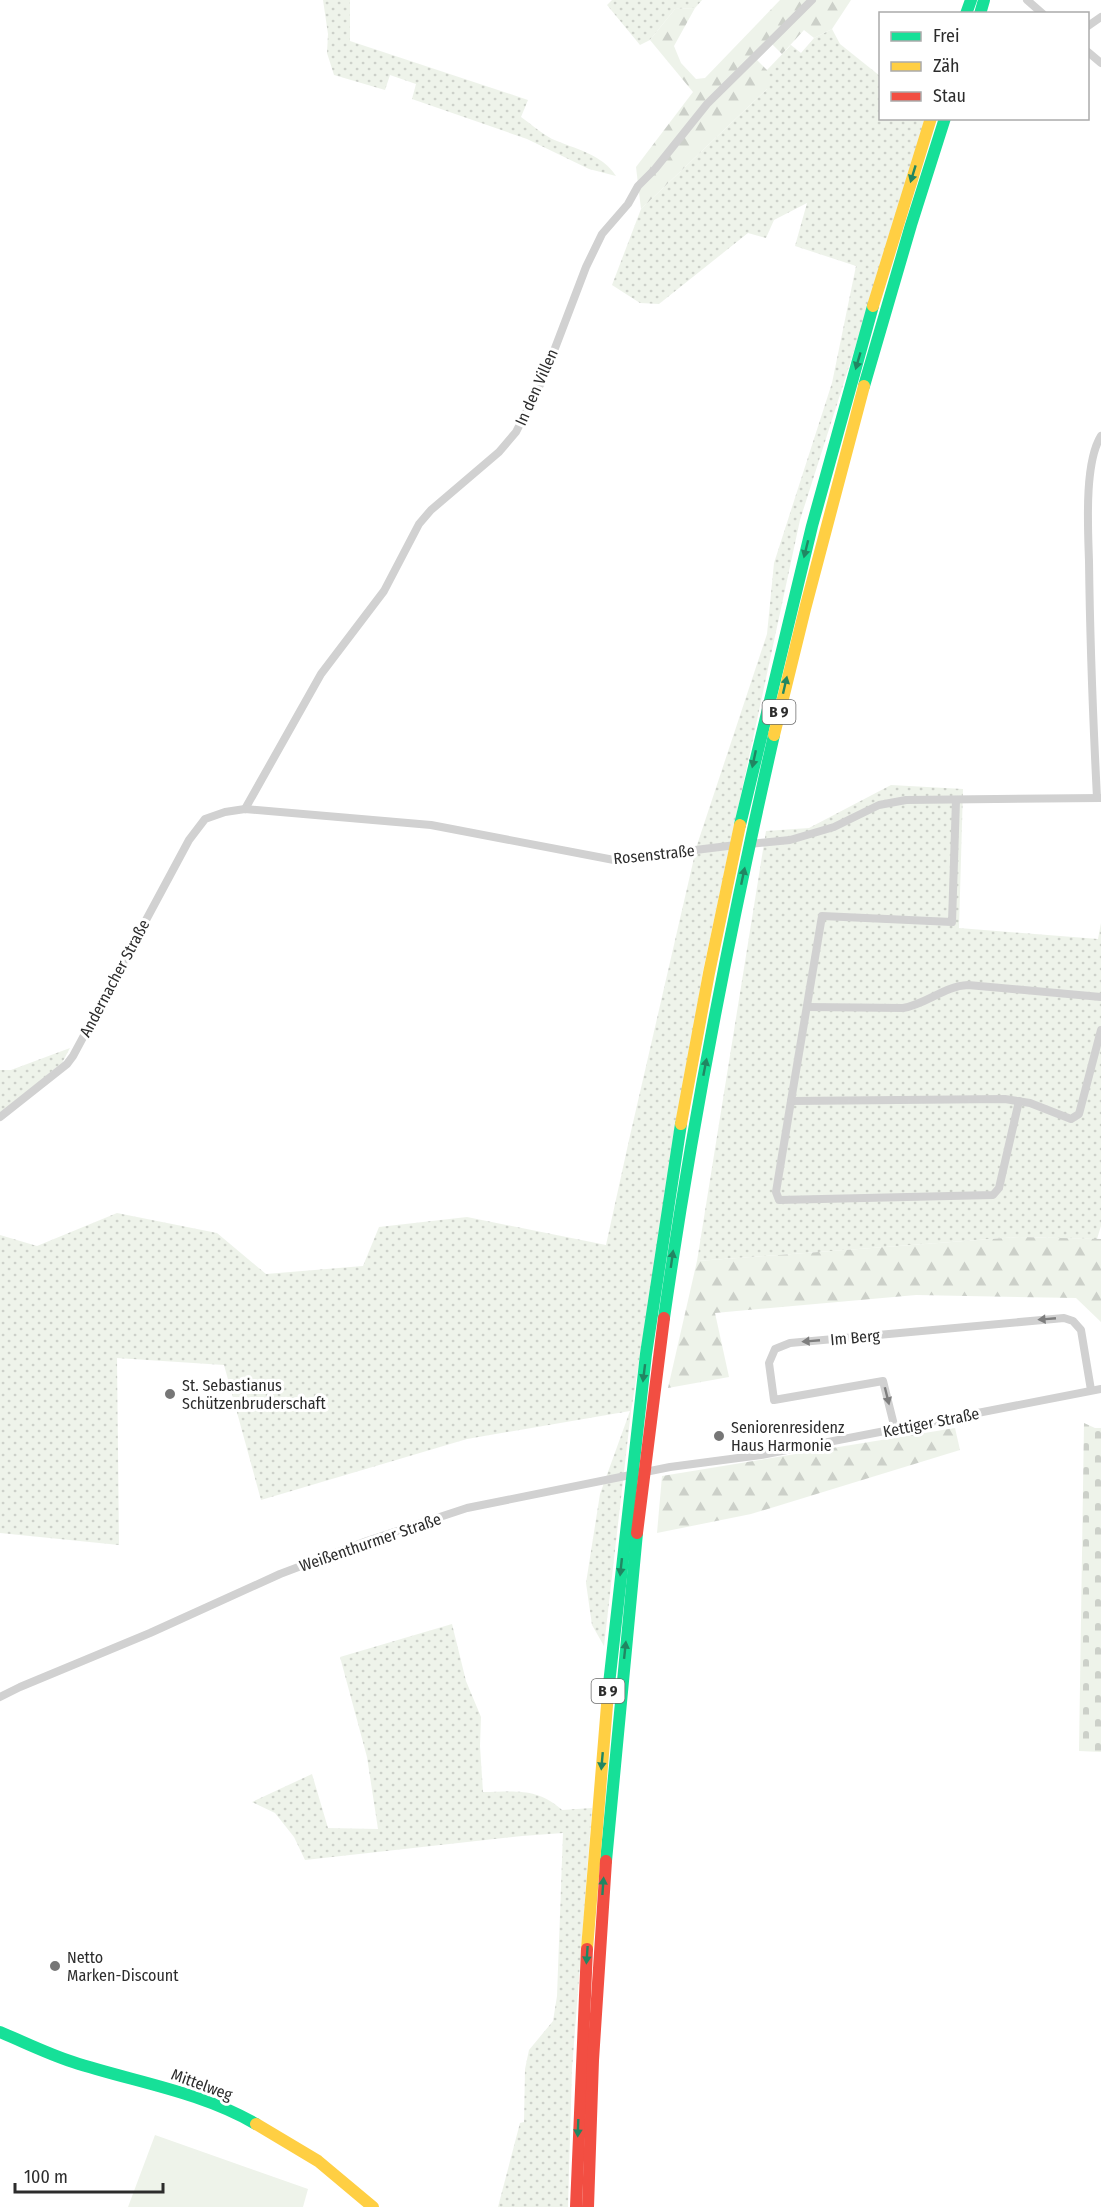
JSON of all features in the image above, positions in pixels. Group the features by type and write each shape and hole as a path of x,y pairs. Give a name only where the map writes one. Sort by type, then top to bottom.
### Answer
{"main road":[{"name":"B 9","path":"576,2207 617,1725 657,1316 684,1106 755,755 811,527 886,259 930,120"},
{"name":"B 9","path":"657,1316 684,1187 720,984 771,745 824,529 898,265 944,120"},
{"name":"Mittelweg","path":"0,2032 72,2062 162,2086 238,2114 318,2162 373,2207"},
{"name":"B 9","path":"586,2070 588,2207"}],"street":[{"name":"In den Villen","path":"245,809 321,674 384,591 419,524 431,510 499,452 516,432 544,377 581,278 602,234 628,204 638,186 655,169 707,104 812,0"},
{"path":"1027,0 1041,12"},
{"path":"1089,53 1101,63"},
{"path":"1099,798 1090,667 1088,526 1089,476 1101,435"},
{"name":"Rosenstraße","path":"205,819 225,812 245,809 431,825 614,860 790,840 834,827 879,805 906,800 1099,798"},
{"path":"956,800 951,922 822,916 776,1192 778,1200 993,1195 999,1188 1019,1101"},
{"name":"Andernacher Straße","path":"0,1117 67,1064 189,840 205,819"},
{"path":"807,1007 903,1008 917,1006 955,985 968,984 1101,997"},
{"path":"791,1101 962,1098 1019,1101 1071,1119 1078,1114 1101,1030"},
{"name":"Im Berg","path":"895,1429 883,1381 774,1400 769,1363 775,1349 790,1342 1064,1317 1073,1321 1082,1330 1091,1390"},
{"name":"Kettiger Straße","path":"761,1455 1101,1389"},
{"name":"Weißenthurmer Straße","path":"0,1697 167,1626 280,1574 367,1541 456,1512 670,1467 761,1455"}],"green space":[{"path":"323,0 350,0 350,41 528,100 521,117 552,139 596,157 616,176 589,169 527,139 412,99 416,84 390,75 385,90 334,75 327,53 328,34"},
{"path":"612,0 702,0 695,8 675,9 650,40 640,45 607,5"},
{"path":"780,0 851,0 832,29 814,38 804,30 782,54 772,44 757,60 767,70 767,89 641,209 636,167 693,92 650,40 675,9 695,8 674,46 681,63 696,79 705,78"},
{"path":"832,29 840,44 879,75 879,120 928,120 800,520 703,971 631,1411 604,1646 592,1625 586,1583 600,1494 630,1411 467,1439 261,1500 224,1365 117,1358 119,1545 0,1533 0,1235 37,1246 117,1213 217,1233 266,1274 363,1266 379,1227 467,1217 606,1245 697,845 767,634 774,563 832,383 856,266 795,246 807,203 774,220 766,238 748,233 659,304 640,303 612,285 641,209 767,89 767,70 791,45 801,53 814,38"},
{"path":"891,785 963,789 959,928 1098,939 1101,923 1101,1226 1097,1239 1019,1237 697,1261 766,831 809,828"},
{"path":"70,1048 62,1063 0,1113 0,1070 11,1070"},
{"path":"1019,1237 1101,1239 1101,1322 1076,1298 916,1295 715,1313 729,1377 668,1388 697,1261"},
{"path":"1084,1423 1101,1428 1101,1752 1079,1751"},
{"path":"955,1428 960,1450 751,1514 657,1533 662,1476"},
{"path":"452,1624 466,1681 481,1717 483,1792 534,1794 543,1797 562,1810 592,1808 572,2069 568,2207 498,2207 520,2123 524,2122 525,2069 529,2050 553,2021 557,1996 563,1833 305,1860 294,1837 275,1813 252,1802 312,1774 328,1828 378,1829 367,1757 340,1657"},
{"path":"155,2135 308,2189 303,2207 128,2207"}],"traffic: fast":[{"path":"967,12 971,0"},
{"path":"981,12 984,0"},
{"path":"864,386 944,120"},
{"path":"740,825 812,526 873,306"},
{"path":"664,1318 713,1025 774,735"},
{"path":"608,1693 646,1354 681,1124"},
{"path":"606,1861 637,1533"},
{"path":"0,2032 73,2062 212,2103 256,2124"}],"traffic: slow":[{"path":"873,306 930,120"},
{"path":"774,735 864,386"},
{"path":"681,1124 740,825"},
{"path":"587,1949 608,1693"},
{"path":"256,2124 318,2161 373,2207"}],"traffic: jam":[{"path":"637,1533 664,1318"},
{"path":"588,2207 593,2060 606,1861"},
{"path":"576,2207 587,1949"}],"place":[{"name":"St. Sebastianus Schützenbruderschaft","path":"170,1394"},
{"name":"Seniorenresidenz Haus Harmonie","path":"719,1436"},
{"name":"Netto Marken-Discount","path":"55,1966"}]}
